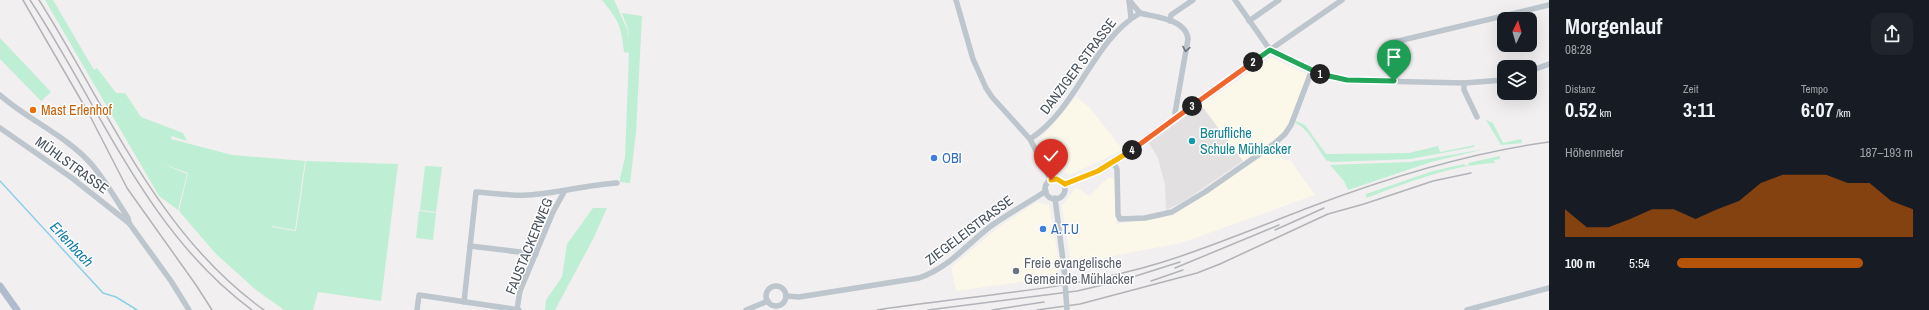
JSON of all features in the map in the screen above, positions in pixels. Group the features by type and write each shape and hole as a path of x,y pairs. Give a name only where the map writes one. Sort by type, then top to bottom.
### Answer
{"main road":[{"path":"0,286 17,310"}],"street":[{"path":"956,0 973,59 986,88 992,97 1030,139 1051,180"},
{"name":"DANZIGER STRASSE","path":"1030,139 1056,118 1067,104 1092,63 1110,39 1131,18 1129,0"},
{"name":"DANZIGER STRASSE","path":"1129,0 1140,13"},
{"path":"1170,21 1171,16 1193,0"},
{"path":"1235,0 1270,50 1312,70 1334,78 1347,80 1464,83 1497,81"},
{"path":"1249,21 1278,0"},
{"path":"1064,184 1113,162 1342,0"},
{"path":"1390,43 1549,5"},
{"path":"1131,18 1140,13 1170,21 1182,26 1187,32 1188,39 1175,113 1178,117"},
{"path":"1537,68 1549,64"},
{"path":"1113,162 1117,169 1118,214 1120,219 1145,218 1172,212 1205,192 1274,144 1285,134 1291,125 1312,70"},
{"path":"1464,83 1464,90 1477,117"},
{"path":"0,95 20,112 73,147 93,166 128,218 129,223 171,281 189,310"},
{"name":"MÜHLSTRASSE","path":"0,128 72,178 129,223"},
{"path":"1051,180 1060,180 1064,184 1064,194 1055,198 1049,196 1046,191 1046,185 1051,180"},
{"path":"464,302 476,192 526,195 564,192 598,185 617,183"},
{"name":"ZIEGELEISTRASSE","path":"786,296 799,297 919,278 931,274 950,262 990,226 1046,191"},
{"name":"FAUSTACKERWEG","path":"519,310 520,291 564,192"},
{"path":"1055,198 1064,268 1067,310"},
{"path":"470,246 536,254"},
{"name":"ZIEGELEISTRASSE","path":"775,286 784,290 786,296 784,302 778,305 772,305 768,301 767,292 775,286"},
{"path":"1467,310 1549,288"},
{"path":"417,310 420,295 519,310"},
{"name":"ZIEGELEISTRASSE","path":"746,310 768,301"}],"shaded area":[{"path":"1271,57 1306,74 1306,79 1287,127 1282,134 1243,161 1201,105"},
{"path":"1076,96 1091,109 1123,150 1070,175 1050,166 1040,142 1041,138"},
{"path":"1201,105 1243,161 1183,202 1166,210 1165,185 1158,158 1149,143"},
{"path":"1273,147 1283,160 1290,160 1315,195 1181,243 1071,264 1062,206 1076,187 1089,196 1108,178 1114,178 1116,224 1164,217 1173,214 1195,200"},
{"path":"1037,202 1049,205 1057,250 1059,277 956,291 951,267 999,227"}],"green space":[{"path":"45,0 53,0 94,70 97,68 116,93 125,93 141,117 183,133 187,141 172,136 171,139 232,155 305,161 295,230 272,227 296,231 306,161 398,164 381,301 318,292 313,310 284,310 255,289 216,254 179,211 188,173 161,163 187,174 178,210 159,196"},
{"path":"602,0 614,0 627,29 629,42 628,29 622,13 642,16 636,132 630,183 620,182 625,157 629,53 624,52 622,35 616,19"},
{"path":"0,38 51,92 41,101 0,59"},
{"path":"1486,120 1493,123 1503,143 1521,139 1522,143 1501,145"},
{"path":"1296,121 1305,125 1326,154 1409,153 1438,146 1440,152 1475,145 1474,147 1410,159 1333,162 1327,161 1309,134 1295,123"},
{"path":"1485,149 1431,162 1348,190 1344,181 1330,165 1410,162"},
{"path":"1500,156 1500,159 1494,160 1495,163 1478,164 1445,171 1366,198 1366,194 1433,171 1464,164 1465,166 1469,165 1468,163"},
{"path":"425,166 442,167 436,212 420,210"},
{"path":"593,208 607,208 593,239 555,310 545,310 546,300 562,277 567,244"},
{"path":"419,211 436,213 433,240 416,238"}],"waterway":[{"name":"Erlenbach","path":"0,181 103,293 116,297 137,310"}],"railway":[{"path":"23,0 89,114 127,188 212,310"},
{"path":"30,0 128,166 154,206 182,244 215,279 252,310"},
{"path":"39,0 137,167 164,207 193,244 226,279 264,310"},
{"path":"877,310 1057,286 1128,272 1201,249 1313,206 1400,176 1459,159 1549,142"},
{"path":"1037,310 1080,304 1197,273 1220,264 1328,214 1364,204 1433,181 1471,173"},
{"path":"1275,230 1324,208"},
{"path":"1175,268 1279,225"},
{"path":"928,310 1077,291 1120,281 1180,262"},
{"path":"1151,281 1183,270"},
{"path":"992,310 1044,302"}],"place":[{"name":"Mast Erlenhof","path":"33,110"},
{"name":"Berufliche Schule Mühlacker","path":"1192,141"},
{"name":"OBI","path":"934,158"},
{"name":"A.T.U","path":"1043,229"},
{"name":"Freie evangelische Gemeinde Mühlacker","path":"1016,271"}],"route":[{"path":"1051,180 1057,179 1064,184 1098,171 1145,141 1270,50 1323,75 1334,78 1347,80 1394,81"}]}
